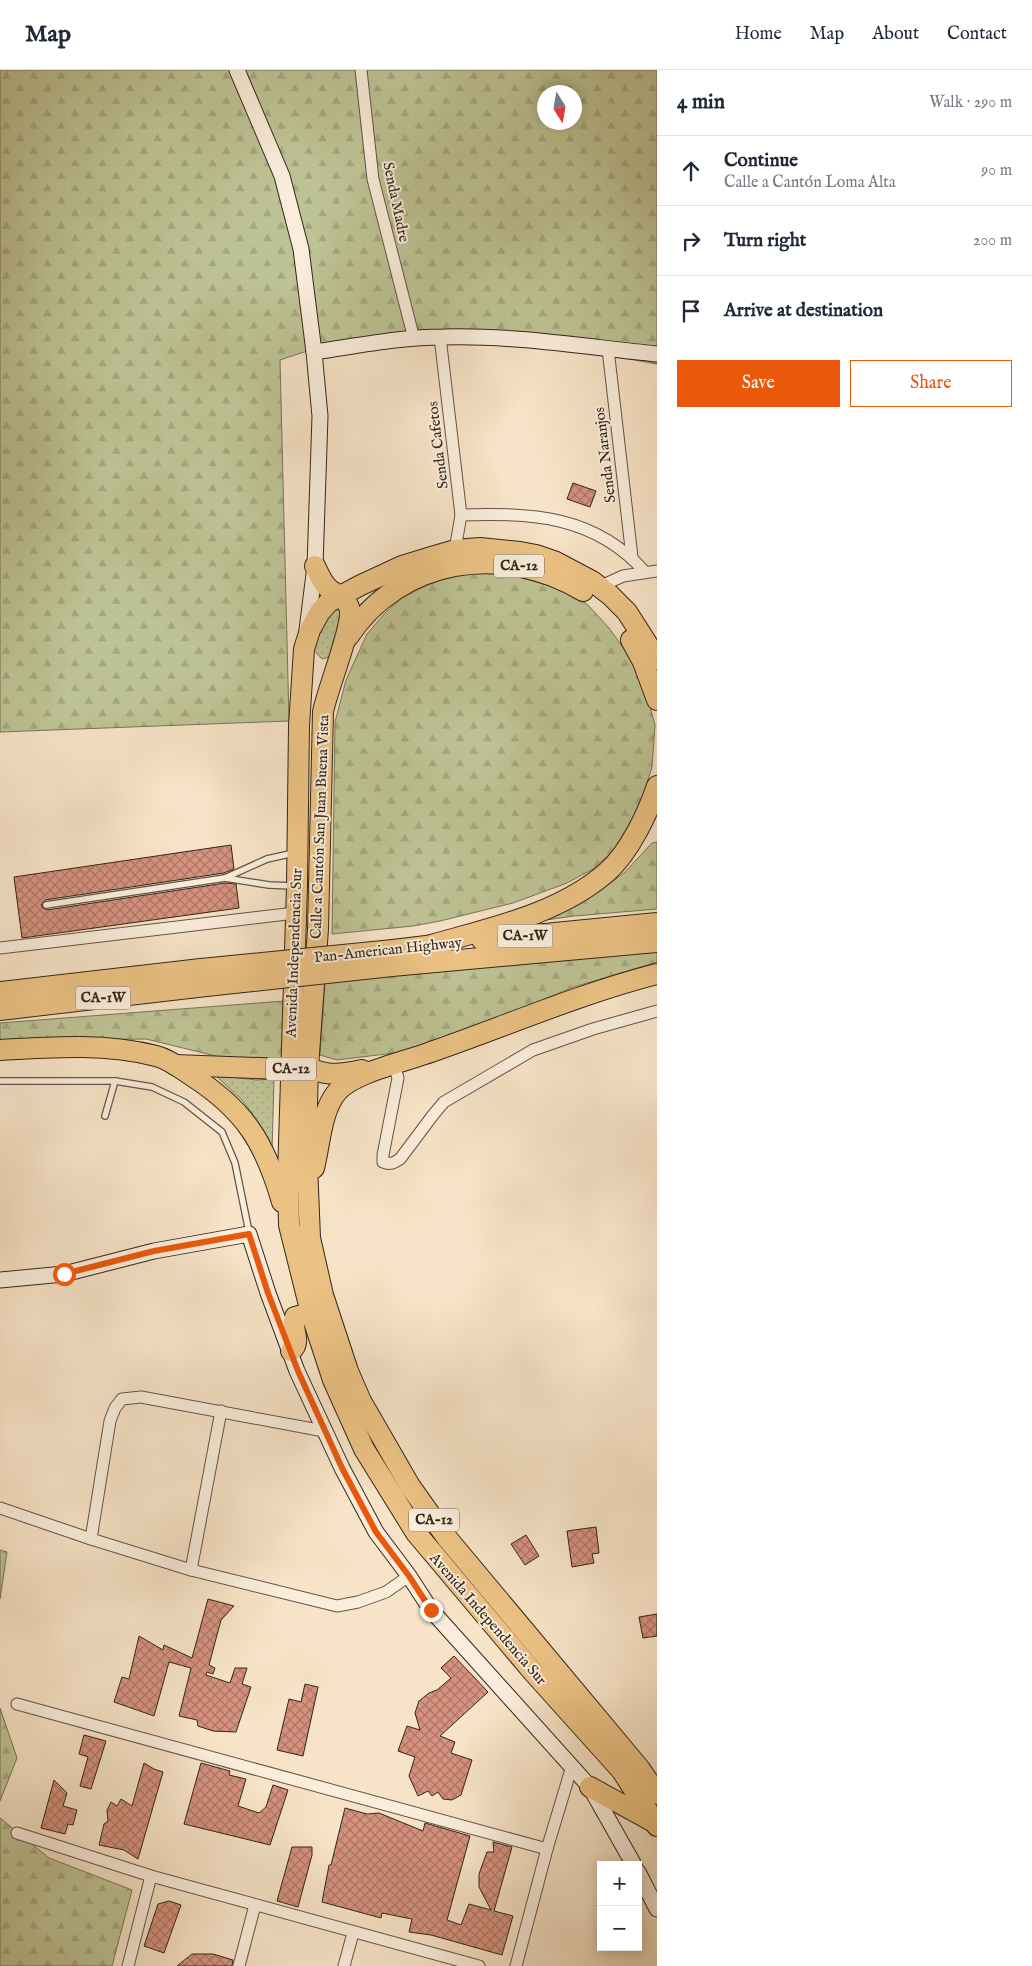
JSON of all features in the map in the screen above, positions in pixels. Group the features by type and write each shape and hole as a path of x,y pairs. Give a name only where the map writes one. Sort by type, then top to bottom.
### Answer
{"highway":[{"name":"CA-12","path":"304,652 310,630 320,612 329,602 340,595 402,566 455,550 480,548 536,555 556,562 582,575 599,587 627,612 657,659"},
{"name":"CA-12","path":"344,643 370,608 396,588 411,580 453,566 490,564 533,569 582,590 612,615 643,662 657,700"},
{"path":"320,574 336,586 361,585"},
{"path":"320,574 332,592 340,595 345,600 351,612 344,643"},
{"name":"Calle a Cantón San Juan Buena Vista","path":"308,1195 300,1058 318,929 323,712 326,695 344,643"},
{"path":"304,652 312,664 320,667 336,665"},
{"name":"Avenida Independencia Sur","path":"304,652 299,726 295,912 300,1058 289,1142 289,1225 310,1313 333,1380 349,1419 364,1449 416,1533 533,1672 622,1771 656,1824"},
{"path":"431,945 533,914 587,887 608,871 619,858 646,813 657,786"},
{"name":"Pan-American Highway","path":"392,958 431,945 657,923"},
{"name":"Pan-American Highway","path":"0,992 204,978 392,958 657,942"},
{"path":"308,1195 330,1104 337,1092 352,1081 574,998 657,974"},
{"name":"Pan-American Highway","path":"0,1010 204,978"},
{"path":"0,1050 46,1048 122,1050 158,1056 175,1065 218,1095 246,1122 256,1136 273,1172 289,1225"},
{"path":"175,1065 285,1070 300,1058 330,1074 346,1074 430,1053"},
{"name":"Avenida Independencia Sur","path":"308,1195 310,1238 323,1295 348,1371 361,1401 410,1486 446,1538 640,1769 657,1794"},
{"path":"291,1352 296,1347 297,1342 293,1322 295,1317 310,1313"},
{"path":"590,1787 656,1824"}],"street":[{"path":"237,70 282,176 301,249 320,416 320,574"},
{"name":"Senda Madre","path":"361,70 373,179 414,339"},
{"name":"Senda Cafetos","path":"440,337 461,515 455,550"},
{"path":"314,352 414,339 488,337 657,354"},
{"name":"Senda Naranjos","path":"608,349 632,557"},
{"path":"461,515 491,514 561,521 603,536 651,571"},
{"path":"599,587 622,576 651,571"},
{"name":"Avenida Independencia Sur","path":"304,652 320,574"},
{"path":"0,948 295,912"},
{"path":"394,1064 398,1078 383,1155 383,1162 388,1164 395,1163 400,1159 432,1115 444,1102 533,1050 593,1029 657,1011"},
{"path":"0,1280 64,1274 154,1251 249,1234 268,1293 298,1371 324,1431 376,1532 409,1576 431,1610 590,1787 632,1861"},
{"path":"91,1540 110,1421 122,1399 141,1397 324,1431"},
{"path":"191,1570 221,1411"},
{"path":"0,1508 91,1540 191,1570 337,1606 358,1602 386,1592 409,1576"},
{"path":"17,1704 547,1849"},
{"path":"516,1966 547,1849 572,1766"},
{"path":"17,1832 151,1876 464,1964 479,1966"},
{"path":"128,1966 151,1876"},
{"path":"642,1880 657,1909"},
{"path":"239,1966 255,1904"},
{"path":"344,1966 353,1933"}],"lane":[{"path":"46,905 225,878 267,859 297,852"},
{"path":"225,878 269,885 297,886"},
{"path":"0,1082 115,1081 152,1087 184,1102 222,1132 235,1164 249,1234"},
{"path":"105,1116 115,1081"}],"green space":[{"path":"0,70 657,70 657,364 505,337 337,341 280,360 289,721 0,732"},
{"path":"476,571 508,574 568,591 588,605 609,628 637,667 655,725 652,767 643,795 631,821 613,851 593,869 567,883 513,903 440,921 413,926 332,934 335,722 346,680 367,634 385,613 402,598 450,576"},
{"path":"337,607 343,611 334,656 322,659 313,649 321,617"},
{"path":"657,842 657,909 574,916 525,923 596,893 624,873 652,843"},
{"path":"657,944 657,962 574,987 430,1045 394,1053 337,1060 320,1055 325,982"},
{"path":"284,1001 284,1059 228,1059 146,1039 0,1041 0,1023"},
{"path":"215,1075 256,1080 274,1079 272,1152 252,1113 242,1100"},
{"path":"0,1550 7,1552 0,1599"},
{"path":"0,1708 17,1758 0,1801"},
{"path":"0,1818 49,1858 132,1890 112,1966 0,1966"}],"building":[{"path":"573,483 596,491 590,507 567,499"},
{"path":"231,845 234,869 224,873 45,900 41,905 47,910 225,883 236,884 239,908 22,938 14,877"},
{"path":"596,1527 599,1553 592,1554 594,1563 572,1567 567,1531"},
{"path":"526,1535 539,1556 525,1565 511,1544"},
{"path":"208,1599 234,1606 221,1620 209,1665 215,1668 213,1674 207,1672 206,1675 230,1683 235,1668 247,1668 242,1684 251,1687 236,1732 213,1731 198,1726 197,1720 179,1716 191,1668 169,1662 154,1716 114,1702 122,1677 129,1679 139,1636 163,1650 164,1645 192,1658"},
{"path":"657,1614 657,1636 643,1638 639,1617"},
{"path":"454,1656 488,1692 440,1736 455,1742 451,1753 472,1760 461,1795 452,1800 443,1799 438,1792 432,1796 428,1791 418,1796 409,1776 415,1757 398,1751 407,1726 420,1730 415,1713 419,1701 429,1693 437,1690 451,1678 441,1668"},
{"path":"305,1684 318,1687 303,1756 277,1750 289,1699 301,1702"},
{"path":"84,1735 106,1741 91,1789 80,1786 88,1757 79,1754"},
{"path":"144,1763 163,1772 138,1859 124,1850 99,1845 104,1824 108,1821 107,1810 111,1802 117,1806 121,1799 132,1806"},
{"path":"201,1763 230,1771 229,1775 246,1779 238,1806 259,1813 266,1807 273,1785 288,1790 270,1845 184,1824"},
{"path":"54,1780 67,1793 63,1806 77,1810 73,1825 68,1824 65,1834 41,1828"},
{"path":"345,1808 367,1814 379,1813 423,1831 425,1823 470,1836 447,1920 461,1925 469,1904 491,1910 479,1887 479,1874 487,1852 494,1852 493,1842 512,1847 494,1911 513,1916 502,1955 431,1935 409,1932 412,1919 382,1913 381,1918 322,1902 329,1865 331,1865"},
{"path":"292,1847 312,1847 312,1855 298,1907 277,1901"},
{"path":"169,1901 181,1905 164,1953 144,1946 158,1904"},
{"path":"192,1954 213,1954 233,1960 232,1966 177,1966"}],"route":[{"path":"64,1274 154,1251 249,1234 268,1293 298,1371 324,1431 376,1532 409,1576 431,1610"}]}
